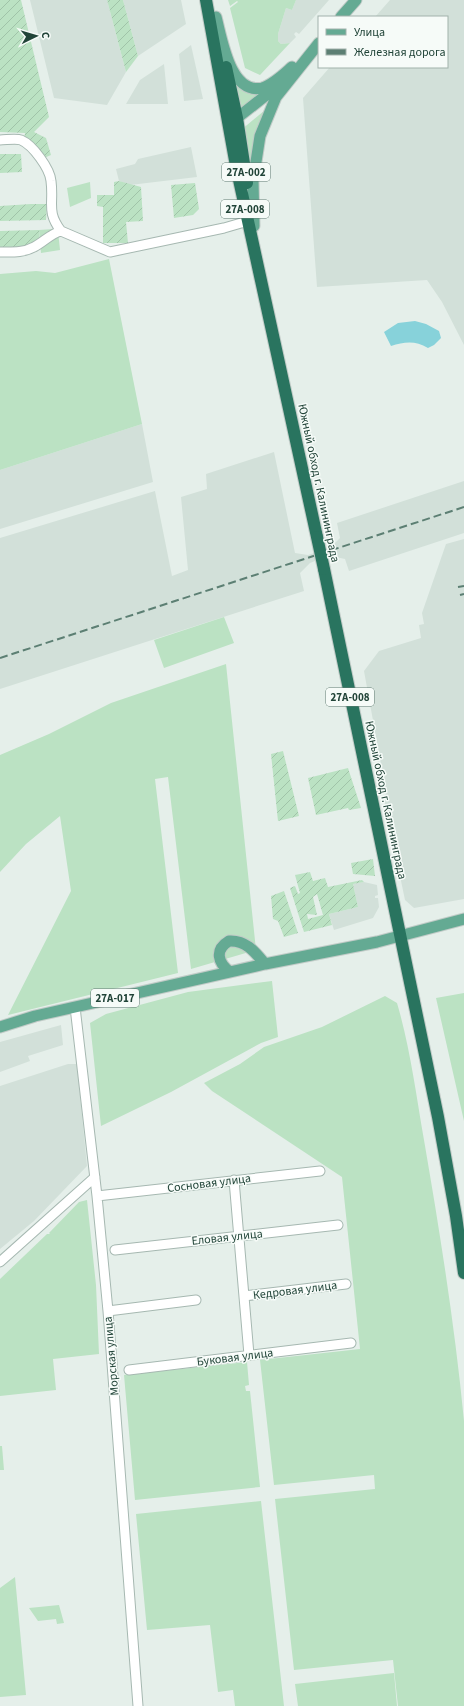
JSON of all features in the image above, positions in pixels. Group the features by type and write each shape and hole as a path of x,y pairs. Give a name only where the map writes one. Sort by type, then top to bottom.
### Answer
{"highway":[{"name":"Южный обход г. Калининграда","path":"206,0 224,102 251,223 262,287 324,569 438,1117 456,1216 464,1273"},
{"name":"27А-002","path":"212,0 237,118 251,223"}],"main road":[{"path":"342,16 356,0"},
{"path":"216,17 234,74 240,84 251,88 262,88 277,80 316,46"},
{"name":"27А-008","path":"251,223 253,181 260,136 276,97 293,73 316,46"},
{"name":"27А-008","path":"230,130 237,118 255,106 293,73"},
{"path":"224,102 237,118 247,120 276,97"},
{"name":"27А-017","path":"0,1027 36,1016 265,964 377,942 464,919"},
{"path":"230,972 220,963 219,956 220,948 229,941 244,944 252,949 265,964"}],"street":[{"path":"0,140 20,139 26,142 47,168 51,180 52,220 61,231 110,252 251,223"},
{"path":"0,252 22,252 35,247 54,232 61,231"},
{"name":"Морская улица","path":"75,1007 95,1177 108,1312 133,1667 138,1706"},
{"name":"Сосновая улица","path":"97,1196 320,1170"},
{"path":"0,1262 95,1177"},
{"path":"234,1180 249,1355"},
{"name":"Еловая улица","path":"116,1250 338,1225"},
{"name":"Кедровая улица","path":"244,1296 346,1284"},
{"path":"108,1312 196,1300"},
{"name":"Буковая улица","path":"129,1370 351,1343"}],"shaded area":[{"path":"30,0 107,0 126,72 107,105 54,98"},
{"path":"123,0 181,0 186,24 138,56"},
{"path":"296,0 329,0 299,34 296,32 294,34 296,37 290,43 281,44 278,41 278,34 286,8 292,10"},
{"path":"390,0 464,0 464,345 442,302 427,280 317,287 303,98 329,68 448,68 448,16 376,16"},
{"path":"191,45 203,99 184,101 179,54"},
{"path":"164,64 168,104 126,104 140,80"},
{"path":"191,147 197,177 130,185 119,181 116,169 135,164 138,159"},
{"path":"142,424 153,482 0,529 0,470"},
{"path":"274,452 295,553 308,555 330,548 340,538 337,523 464,481 464,533 349,571 345,559 331,556 326,558 325,555 315,559 315,561 310,563 300,573 304,591 0,689 0,538 155,491 172,576 188,570 181,497 207,489 206,474"},
{"path":"464,539 464,899 414,908 405,900 385,804 386,792 364,671 379,651 421,638 419,625 424,624 422,613 446,544"},
{"path":"364,882 377,885 378,895 375,896 375,898 378,898 379,907 373,918 334,930 329,914 358,907 353,884"},
{"path":"61,1025 63,1045 28,1056 30,1061 0,1072 0,1042"},
{"path":"68,1064 77,1064 87,1166 34,1221 0,1249 0,1086"}],"green space":[{"path":"0,0 21,0 49,117 34,132 46,138 51,155 44,158 24,139 25,133 0,132"},
{"path":"107,0 123,0 138,56 126,72"},
{"path":"228,0 296,0 292,10 286,8 278,34 278,41 281,44 290,43 260,75 245,68 230,8 238,2 237,1 230,6"},
{"path":"232,78 271,89 239,114"},
{"path":"271,105 251,186 241,130"},
{"path":"0,154 21,154 22,172 0,173"},
{"path":"119,181 141,187 143,221 126,222 128,243 103,243 103,207 97,206 97,195 114,195 114,182"},
{"path":"90,182 91,198 70,207 67,188"},
{"path":"195,183 199,209 193,215 174,218 171,185"},
{"path":"47,204 46,220 0,221 0,206"},
{"path":"54,229 58,231 60,250 41,253 39,230"},
{"path":"39,230 40,243 0,253 0,231"},
{"path":"109,259 142,424 0,470 0,274 36,271 55,273"},
{"path":"224,617 234,643 164,668 154,640"},
{"path":"226,664 256,950 191,969 168,777 155,779 178,973 8,1015 71,891 60,816 26,844 0,872 0,755 49,734 111,703"},
{"path":"283,751 299,816 278,821 271,754"},
{"path":"348,768 361,808 349,810 348,808 316,815 308,778"},
{"path":"373,859 375,876 353,874 351,863"},
{"path":"310,872 313,881 325,878 328,887 362,880 364,882 353,884 358,907 329,914 332,925 304,932 290,888 295,886 298,894 300,893 295,875","holes":["317,894 323,915 308,919 307,914 317,915 313,897"]},
{"path":"284,891 298,933 284,937 278,921 273,919 271,896"},
{"path":"272,981 278,1037 261,1043 171,1092 101,1126 90,1023 106,1014 188,992"},
{"path":"464,993 464,1121 436,998"},
{"path":"385,996 397,1003 409,1054 452,1315 464,1421 464,1706 398,1706 393,1660 294,1670 275,1499 375,1489 374,1475 274,1485 260,1360 360,1349 342,1177 212,1091 204,1083 240,1064 264,1047 322,1027"},
{"path":"87,1200 96,1285 99,1354 53,1359 56,1390 0,1396 0,1279 47,1234 50,1234 49,1233 79,1202"},
{"path":"247,1362 249,1385 245,1386 246,1391 250,1391 260,1487 135,1500 124,1375"},
{"path":"0,1446 2,1446 4,1470 0,1470"},
{"path":"261,1501 284,1706 235,1706 233,1690 218,1692 210,1625 147,1630 136,1514"},
{"path":"15,1577 26,1695 0,1697 0,1588"},
{"path":"59,1605 64,1623 57,1624 56,1619 38,1621 29,1608"},
{"path":"394,1673 397,1706 298,1706 295,1684"}],"water":[{"path":"415,321 426,324 439,331 441,338 434,345 428,348 423,345 410,342 391,346 384,332 398,323"}],"railway":[{"path":"0,658 464,507"},
{"path":"458,587 464,586"},
{"path":"460,595 464,594"}]}
